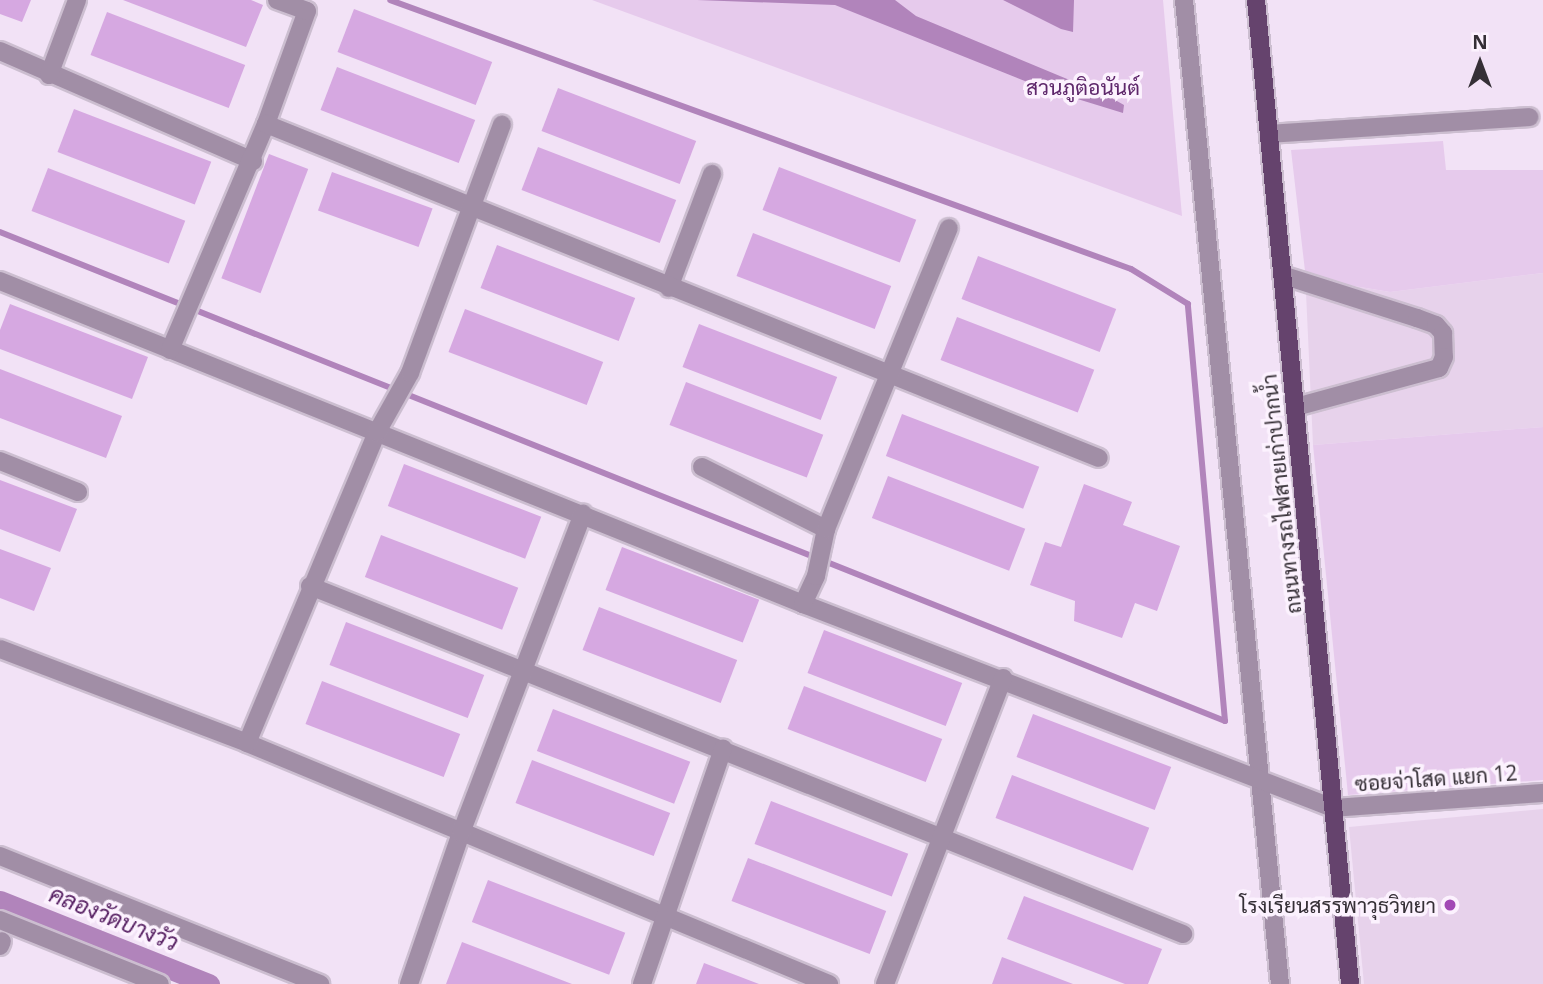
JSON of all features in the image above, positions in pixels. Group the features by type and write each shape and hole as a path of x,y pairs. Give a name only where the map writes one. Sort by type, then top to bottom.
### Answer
{"main road":[{"name":"ถนนทางรถไฟสายเก่าปากน้ำ","path":"1256,0 1350,984"}],"street":[{"path":"50,75 78,0"},
{"path":"170,350 253,161 309,6 278,0"},
{"path":"1184,0 1280,984"},
{"path":"0,51 253,161"},
{"path":"1269,134 1530,117"},
{"path":"266,124 470,209 1099,458"},
{"path":"247,743 310,586 377,432 411,373 502,124"},
{"path":"669,288 712,174"},
{"path":"803,604 816,576 826,529 949,228"},
{"path":"1282,275 1417,318 1436,325 1443,333 1444,356 1439,368 1295,407"},
{"path":"0,281 803,604 1003,678 1333,808"},
{"path":"0,461 78,492"},
{"path":"702,467 826,529"},
{"path":"409,984 461,833 526,672 583,514"},
{"path":"310,586 1183,934"},
{"path":"0,649 247,743 664,918 829,984"},
{"path":"885,984 1003,678"},
{"path":"642,984 723,749"},
{"name":"ซอยจ่าโสด แยก 12","path":"1333,808 1543,793"},
{"path":"0,856 320,984"},
{"path":"0,920 160,984"}],"shaded area":[{"path":"697,0 895,0 916,16 1108,96 1124,105 1123,113 1045,89 835,5"},
{"path":"1003,0 1074,0 1073,32 1061,29"},
{"path":"1305,271 1336,283 1390,292 1543,273 1543,427 1313,445"},
{"name":"โรงเรียนสรรพาวุธวิทยา","path":"1543,809 1543,984 1364,984 1349,827"}],"green space":[{"name":"สวนภูติอนันต์","path":"592,0 1163,0 1182,216 963,136"},
{"path":"1443,141 1446,170 1543,170 1543,273 1390,292 1336,283 1305,271 1291,150"},
{"path":"1543,427 1543,780 1348,795 1313,445"}],"building":[{"path":"0,0 31,0 22,22 0,14"},
{"path":"123,0 251,0 263,5 246,47"},
{"path":"354,9 492,62 476,105 338,52"},
{"path":"107,12 245,65 229,108 91,55"},
{"path":"337,67 475,120 459,163 321,110"},
{"path":"558,88 696,141 680,184 542,131"},
{"path":"74,109 211,162 195,205 58,152"},
{"path":"538,147 676,200 660,243 522,190"},
{"path":"269,154 308,169 261,293 221,278"},
{"path":"779,167 916,220 900,263 763,210"},
{"path":"48,168 185,221 169,264 32,211"},
{"path":"332,172 433,209 419,247 318,211"},
{"path":"753,233 891,286 875,329 737,276"},
{"path":"497,245 635,298 619,341 481,288"},
{"path":"978,256 1116,309 1100,352 962,299"},
{"path":"10,304 148,357 132,399 0,349 0,330"},
{"path":"465,309 603,362 587,405 449,352"},
{"path":"957,317 1094,370 1078,413 941,360"},
{"path":"699,324 837,377 821,420 683,367"},
{"path":"0,369 122,416 106,458 0,418"},
{"path":"686,382 823,435 807,478 670,425"},
{"path":"902,414 1039,467 1023,509 886,456"},
{"path":"404,464 541,517 525,559 388,506"},
{"path":"888,476 1025,529 1009,571 872,518"},
{"path":"0,480 77,509 60,552 0,529"},
{"path":"1084,484 1132,502 1123,525 1180,546 1157,611 1135,603 1122,638 1074,621 1075,601 1030,585 1045,542 1061,547"},
{"path":"381,535 518,588 502,630 365,577"},
{"path":"622,547 759,600 743,643 606,590"},
{"path":"0,549 51,568 34,611 0,598"},
{"path":"599,607 737,660 721,703 583,650"},
{"path":"346,622 484,675 468,718 330,665"},
{"path":"824,630 962,683 946,726 808,673"},
{"path":"322,681 460,734 444,777 306,724"},
{"path":"804,686 942,739 926,782 788,729"},
{"path":"553,709 690,762 674,804 537,751"},
{"path":"1033,714 1171,767 1155,810 1017,757"},
{"path":"532,760 670,813 654,856 516,803"},
{"path":"1012,775 1149,828 1133,871 996,818"},
{"path":"771,801 908,854 892,897 755,844"},
{"path":"748,858 886,911 870,954 732,901"},
{"path":"488,880 625,933 609,975 472,922"},
{"path":"1024,896 1162,949 1148,984 1125,984 1007,939"},
{"path":"462,942 572,984 446,984"},
{"path":"1002,957 1073,984 992,984"},
{"path":"704,963 759,984 696,984"}],"waterway":[{"path":"0,232 1225,721 1188,304 1131,269 390,0"},
{"name":"คลองวัดบางวัว","path":"0,901 209,984"}],"place":[{"name":"โรงเรียนสรรพาวุธวิทยา","path":"1450,905"}]}
